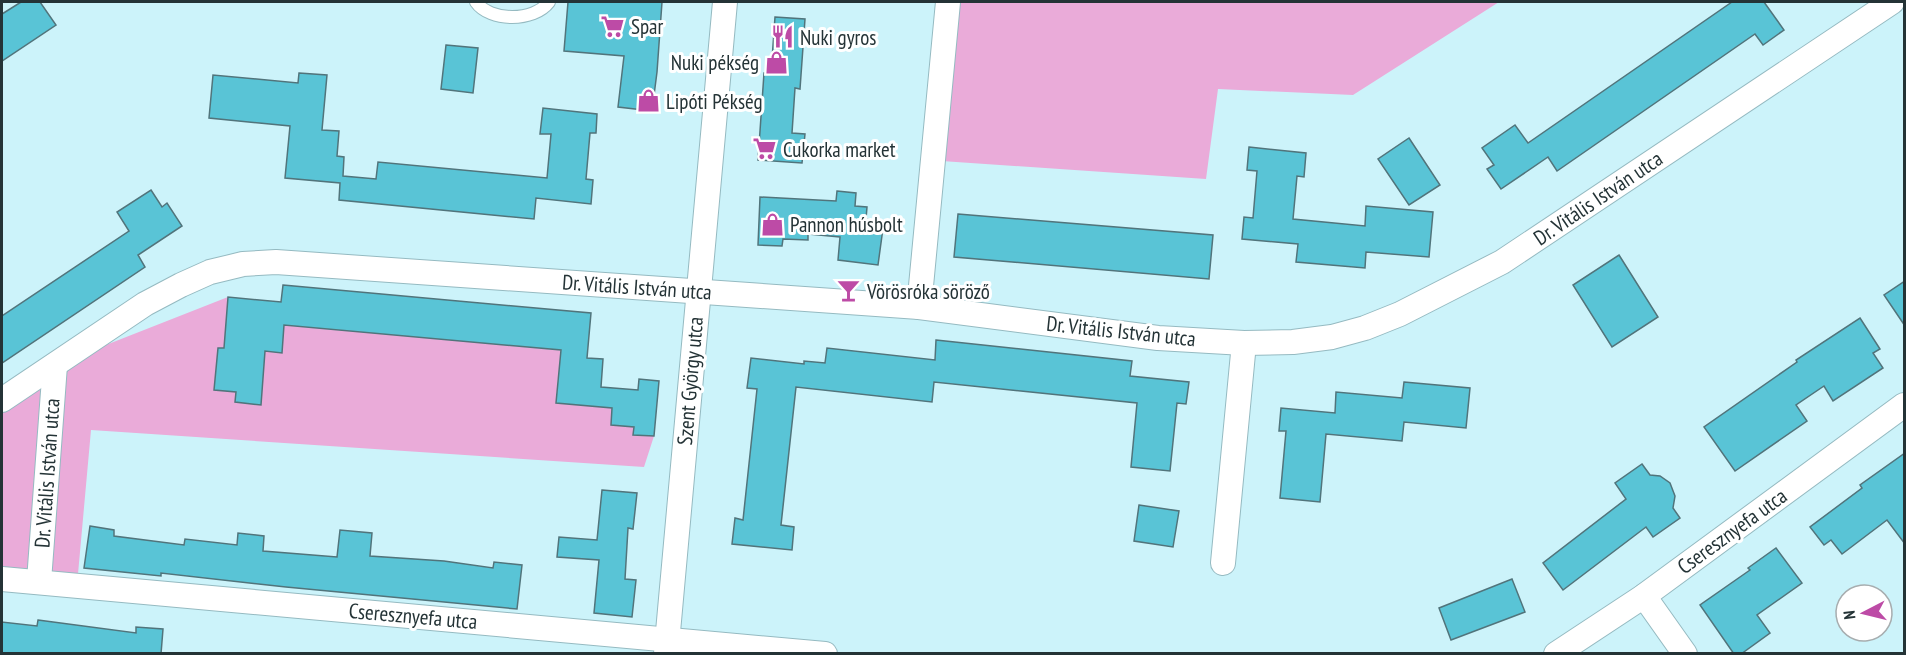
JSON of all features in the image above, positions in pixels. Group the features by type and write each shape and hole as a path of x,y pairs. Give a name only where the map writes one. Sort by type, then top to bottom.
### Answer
{"street":[{"name":"Szent György utca","path":"667,647 725,2"},
{"path":"919,307 948,2"},
{"name":"Dr. Vitális István utca","path":"2,400 146,304 210,272 243,264 276,262 919,307 1158,338 1244,343 1293,342 1332,337 1365,328 1400,314 1502,262 1892,2"},
{"path":"1223,563 1244,343"},
{"name":"Dr. Vitális István utca","path":"39,581 56,365"},
{"name":"Cseresznyefa utca","path":"1556,654 1644,596 1905,405"},
{"name":"Cseresznyefa utca","path":"2,579 667,647 825,654"},
{"path":"1644,596 1685,654"}],"lane":[{"path":"476,2 481,9 505,18 532,14 549,2"}],"shaded area":[{"path":"942,2 1499,2 1353,95 1218,89 1206,179 927,160"},
{"path":"228,297 226,321 239,350 218,348 214,389 236,392 236,402 261,404 265,351 284,325 569,351 558,377 556,403 612,408 611,425 634,427 634,435 654,436 644,467 91,430 77,585 2,579 2,400 55,365"}],"building":[{"path":"21,2 40,2 56,25 2,61 2,14"},
{"name":"Spar","path":"568,2 662,2 652,111 618,107 624,56 564,51"},
{"path":"1732,2 1764,2 1784,30 1763,45 1755,34 1557,171 1548,157 1501,189 1487,169 1494,165 1482,148 1515,125 1528,143"},
{"path":"775,17 805,19 800,89 795,88 792,133 805,134 802,163 758,160 764,73 771,74"},
{"path":"446,45 478,48 473,93 441,89"},
{"path":"299,73 327,75 322,130 339,131 337,156 344,157 343,176 376,179 378,162 547,178 551,134 540,134 543,108 597,114 596,133 590,133 586,179 593,180 591,204 536,198 534,219 339,200 340,183 285,178 290,126 209,118 213,75 298,83"},
{"path":"1409,138 1440,185 1409,205 1378,159"},
{"path":"1249,147 1306,153 1304,177 1297,176 1293,219 1365,226 1366,206 1433,212 1429,257 1366,252 1365,268 1296,262 1298,244 1242,239 1244,217 1253,218 1257,171 1247,170"},
{"path":"151,190 162,207 167,203 182,226 138,255 145,267 2,363 2,316 129,231 117,212"},
{"path":"837,191 856,193 855,206 867,207 866,219 884,221 878,265 838,260 840,237 808,234 808,240 783,239 782,246 758,245 760,197 836,201"},
{"path":"958,214 1213,235 1209,279 954,257"},
{"path":"1619,255 1658,317 1612,347 1573,285"},
{"path":"1905,281 1905,326 1884,295"},
{"path":"283,285 591,313 587,358 603,359 601,387 638,390 639,379 659,381 654,436 633,435 634,427 611,425 612,408 556,403 561,350 284,325 282,353 265,351 261,405 235,402 236,392 214,390 218,348 224,348 228,297 281,302"},
{"path":"1860,318 1880,349 1873,353 1883,368 1833,401 1824,386 1796,405 1807,421 1735,471 1704,427 1797,362 1796,360"},
{"path":"936,340 1132,361 1130,376 1189,382 1186,404 1177,403 1170,471 1131,467 1137,403 934,382 932,402 796,387 781,525 794,527 792,550 732,544 735,518 743,520 757,389 747,388 751,358 804,364 804,361 825,363 827,348 935,360"},
{"path":"1404,382 1470,388 1466,428 1404,422 1402,441 1326,434 1320,502 1280,498 1286,431 1279,431 1281,408 1335,413 1336,392 1402,398"},
{"path":"1905,453 1905,544 1887,520 1842,554 1831,540 1824,545 1810,527 1862,488 1860,485"},
{"path":"1642,464 1650,475 1660,476 1670,483 1675,496 1673,508 1680,518 1653,537 1646,527 1563,590 1543,563 1626,499 1615,483"},
{"path":"602,490 637,493 633,529 628,528 625,579 636,580 632,617 594,613 599,560 557,557 559,537 597,540"},
{"path":"1139,505 1179,511 1173,547 1134,541"},
{"path":"90,526 114,530 114,536 184,545 185,539 237,545 238,533 264,536 263,551 337,557 340,530 372,533 370,556 444,561 493,568 494,562 522,565 517,609 161,573 161,576 84,568"},
{"path":"1776,548 1802,583 1757,615 1770,633 1741,654 1734,654 1700,605 1750,570 1748,568"},
{"path":"1512,579 1525,612 1451,640 1439,608"},
{"path":"38,620 136,633 136,627 163,629 161,654 2,654 2,622 37,626"}],"place":[{"name":"Spar","path":"613,26"},
{"name":"Nuki gyros","path":"782,37"},
{"name":"Nuki pékség","path":"777,62"},
{"name":"Lipóti Pékség","path":"648,101"},
{"name":"Cukorka market","path":"765,149"},
{"name":"Pannon húsbolt","path":"772,224"},
{"name":"Vörösróka söröző","path":"849,291"}]}
